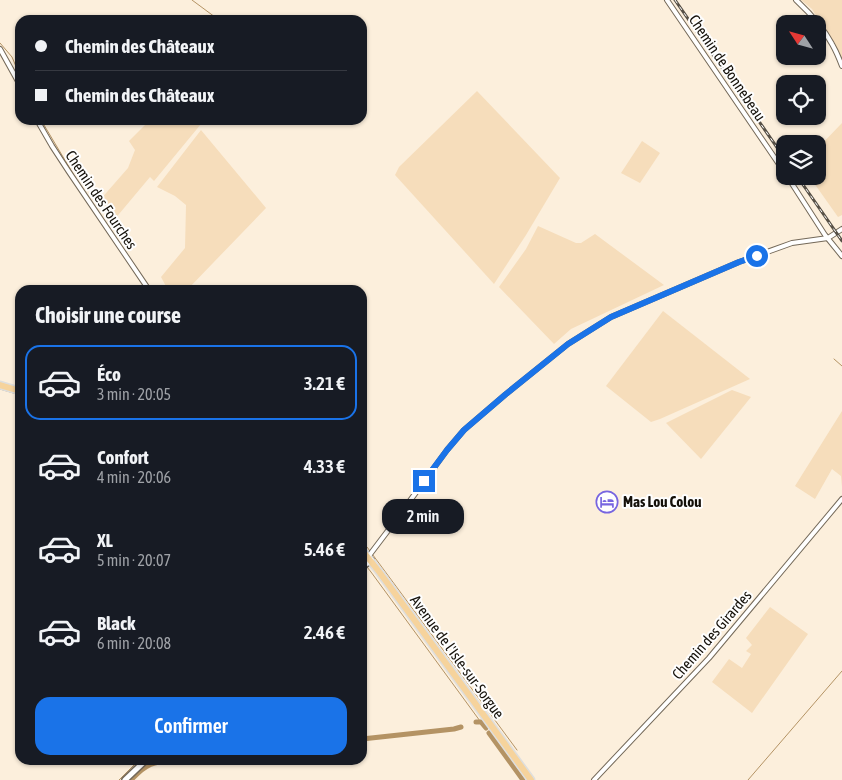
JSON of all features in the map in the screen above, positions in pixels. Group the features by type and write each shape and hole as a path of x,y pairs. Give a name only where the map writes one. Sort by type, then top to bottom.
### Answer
{"main road":[{"path":"0,385 15,390"},
{"name":"Avenue de l'Isle-sur-Sorgue","path":"367,556 531,780"}],"street":[{"name":"Chemin de Bonnebeau","path":"667,0 776,160"},
{"path":"796,0 822,28 842,66"},
{"path":"0,49 15,75"},
{"name":"Chemin des Fourches","path":"41,125 69,172 146,285"},
{"path":"793,185 842,256"},
{"path":"367,562 447,450 464,430 568,344 611,317 739,262 792,243 828,238 842,229"},
{"name":"Chemin des Girardes","path":"594,780 709,658 842,499"},
{"path":"125,780 141,765"}],"shaded area":[{"path":"801,0 842,0 842,59 826,32 826,15 816,15 812,9"},
{"path":"477,91 560,178 494,284 395,175 399,167"},
{"path":"842,123 842,215 838,217 815,185 826,185 826,140"},
{"path":"145,125 200,125 154,181 150,177 114,220 100,200 128,168 135,150 129,141"},
{"path":"201,130 266,208 192,285 165,285 161,277 185,248 186,205 175,196 157,187"},
{"path":"642,141 660,153 640,183 621,173"},
{"path":"538,226 576,243 581,243 595,234 664,285 571,329 554,344 499,287 526,249"},
{"path":"663,311 750,379 651,422 606,386"},
{"path":"732,390 751,397 701,459 666,423"},
{"path":"842,411 842,487 841,476 832,469 815,499 795,486"},
{"path":"770,607 808,634 752,713 712,682 729,659 742,668 751,654 746,651 752,645 746,638"}],"waterway":[{"path":"192,0 212,15"},
{"path":"0,43 12,57 15,64"},
{"path":"44,125 75,177"},
{"path":"834,359 842,366"},
{"path":"0,389 15,394"},
{"path":"367,547 517,750"},
{"path":"367,567 480,721"},
{"path":"748,780 842,671"},
{"path":"476,722 481,722 486,728"},
{"path":"367,738 461,727"},
{"path":"489,733 523,780"},
{"path":"119,780 134,765"},
{"path":"131,780 149,765"}],"railway":[{"path":"675,0 776,146"},
{"path":"803,185 842,241"}],"place":[{"name":"Mas Lou Colou","path":"607,502"}],"route":[{"path":"424,481 464,430 568,344 611,317 757,256"}]}
